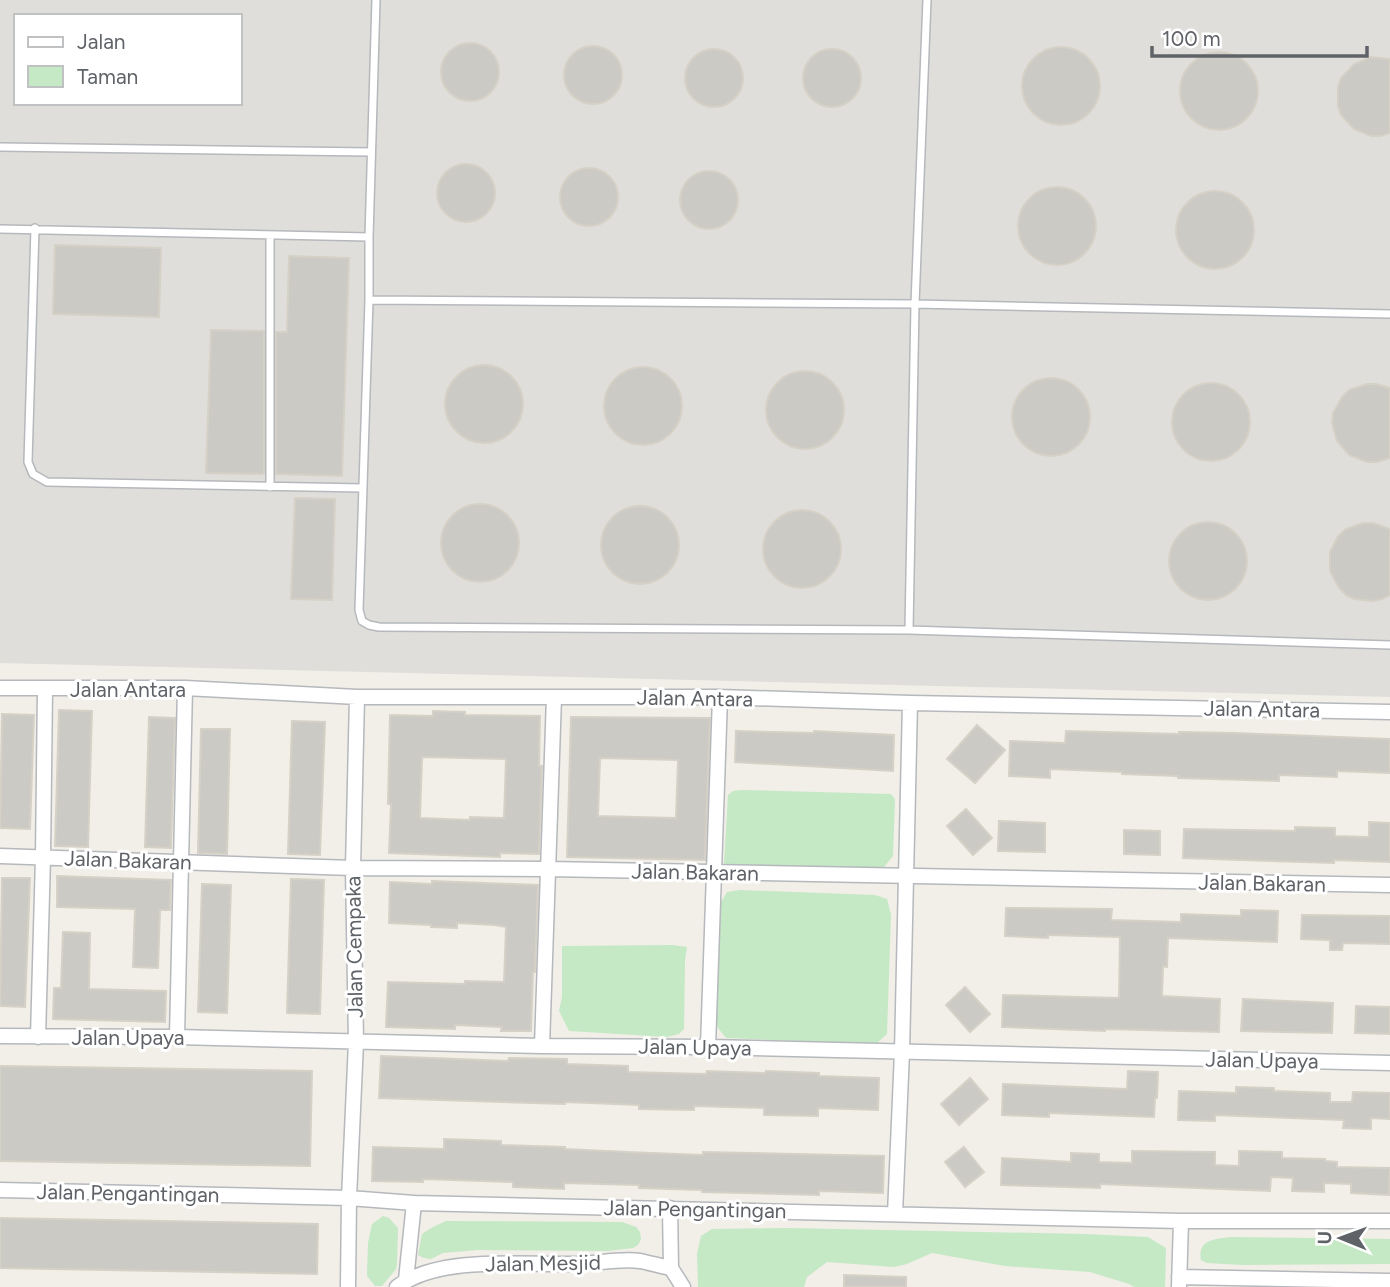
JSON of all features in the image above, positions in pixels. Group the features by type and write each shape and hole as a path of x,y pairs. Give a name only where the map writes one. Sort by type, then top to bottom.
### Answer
{"street":[{"name":"Jalan Antara","path":"0,688 185,688 357,697 720,697 1390,712"},
{"path":"177,1037 185,688"},
{"path":"37,1037 45,689"},
{"name":"Jalan Cempaka","path":"348,1287 356,1042 353,868 357,697"},
{"path":"542,1046 554,697"},
{"path":"708,1047 720,697"},
{"path":"895,1214 902,1052 909,703"},
{"name":"Jalan Bakaran","path":"0,856 353,868 548,869 1390,885"},
{"name":"Jalan Upaya","path":"0,1036 708,1047 1390,1063"},
{"name":"Jalan Pengantingan","path":"0,1190 1181,1222 1390,1221"},
{"path":"401,1283 414,1203"},
{"path":"670,1208 671,1268 683,1287"},
{"path":"1181,1222 1179,1282 1390,1281"},
{"name":"Jalan Mesjid","path":"401,1283 451,1266 638,1261 671,1268"}],"lane":[{"path":"376,0 359,610 362,621 369,625 393,627 909,630 1390,645"},
{"path":"909,630 915,304 927,0"},
{"path":"0,147 371,152"},
{"path":"35,228 29,462 33,474 47,482 363,488"},
{"path":"0,229 369,237"},
{"path":"270,235 270,487"},
{"path":"369,300 915,304 1390,314"}],"shaded area":[{"path":"0,0 1390,0 1390,697 0,663"}],"green space":[{"path":"742,790 891,794 895,799 893,856 884,867 874,870 736,867 724,863 728,795"},
{"path":"740,890 875,895 887,899 891,915 887,1034 877,1043 870,1044 726,1038 715,1024 720,904 727,892"},
{"path":"562,946 687,947 684,1029 679,1034 667,1037 569,1031 559,1011 562,997"},
{"path":"383,1216 389,1218 398,1228 397,1263 396,1269 382,1286 375,1286 367,1276 368,1243 372,1224"},
{"path":"446,1221 622,1222 636,1227 641,1239 633,1248 608,1251 477,1250 443,1253 431,1259 418,1255 422,1234"},
{"path":"788,1228 1148,1237 1166,1248 1165,1287 1134,1287 1090,1272 1005,1266 932,1253 894,1267 827,1262 807,1277 804,1287 698,1287 697,1254 701,1236 712,1229"},
{"path":"1231,1237 1390,1239 1390,1264 1242,1265 1207,1263 1201,1260 1205,1244"}],"building":[{"path":"470,43 481,45 494,56 499,72 497,83 486,96 470,101 459,99 446,88 441,72 443,61 454,48"},
{"path":"593,46 604,48 617,59 622,75 620,86 609,99 593,104 582,102 569,91 564,75 566,64 577,51"},
{"path":"1053,47 1069,47 1083,53 1094,64 1100,78 1100,94 1094,108 1083,119 1069,125 1053,125 1039,119 1028,108 1022,94 1022,78 1028,64 1039,53"},
{"path":"714,49 725,51 738,62 743,78 741,89 730,102 714,107 703,105 690,94 685,78 687,67 698,54"},
{"path":"832,49 843,51 856,62 861,78 859,89 848,102 832,107 821,105 808,94 803,78 805,67 816,54"},
{"path":"1211,52 1227,52 1241,58 1252,69 1258,83 1258,99 1252,113 1241,124 1227,130 1211,130 1197,124 1186,113 1180,99 1180,83 1186,69 1197,58"},
{"path":"1371,57 1390,59 1390,133 1381,136 1371,136 1354,129 1341,115 1338,106 1341,78 1354,64"},
{"path":"466,164 477,166 490,177 495,193 493,204 482,217 466,222 455,220 442,209 437,193 439,182 450,169"},
{"path":"589,168 600,170 613,181 618,197 616,208 605,221 589,226 578,224 565,213 560,197 562,186 573,173"},
{"path":"709,171 720,173 733,184 738,200 736,211 725,224 709,229 698,227 685,216 680,200 682,189 693,176"},
{"path":"1049,187 1065,187 1079,193 1090,204 1096,218 1096,234 1090,248 1079,259 1065,265 1049,265 1035,259 1024,248 1018,234 1018,218 1024,204 1035,193"},
{"path":"1207,191 1223,191 1237,197 1248,208 1254,222 1254,238 1248,252 1237,263 1223,269 1207,269 1193,263 1182,252 1176,238 1176,222 1182,208 1193,197"},
{"path":"55,245 161,248 159,317 53,314"},
{"path":"289,256 349,258 342,476 276,474 276,332 287,332"},
{"path":"211,330 264,331 262,474 206,473"},
{"path":"476,365 492,365 506,371 517,382 523,396 523,412 517,426 506,437 492,443 476,443 462,437 451,426 445,412 445,396 451,382 462,371"},
{"path":"635,367 651,367 665,373 676,384 682,398 682,414 676,428 665,439 651,445 635,445 621,439 610,428 604,414 604,398 610,384 621,373"},
{"path":"797,371 813,371 827,377 838,388 844,402 844,418 838,432 827,443 813,449 797,449 783,443 772,432 766,418 766,402 772,388 783,377"},
{"path":"1043,378 1059,378 1073,384 1084,395 1090,409 1090,425 1084,439 1073,450 1059,456 1043,456 1029,450 1018,439 1012,425 1012,409 1018,395 1029,384"},
{"path":"1211,383 1226,386 1239,394 1247,407 1250,422 1247,437 1239,450 1226,458 1211,461 1196,458 1183,450 1175,437 1172,422 1175,407 1183,394 1196,386"},
{"path":"1367,384 1390,388 1390,458 1377,462 1367,462 1349,455 1337,441 1332,423 1333,413 1342,397 1349,390"},
{"path":"295,498 335,499 332,600 291,599"},
{"path":"472,504 488,504 502,510 513,521 519,535 519,551 513,565 502,576 488,582 472,582 458,576 447,565 441,551 441,535 447,521 458,510"},
{"path":"632,506 648,506 662,512 673,523 679,537 679,553 673,567 662,578 648,584 632,584 618,578 607,567 601,553 601,537 607,523 618,512"},
{"path":"794,510 810,510 824,516 835,527 841,541 841,557 835,571 824,582 810,588 794,588 780,582 769,571 763,557 763,541 769,527 780,516"},
{"path":"1200,522 1216,522 1230,528 1241,539 1247,553 1247,569 1241,583 1230,594 1216,600 1200,600 1186,594 1175,583 1169,569 1169,553 1175,539 1186,528"},
{"path":"1363,523 1373,523 1390,529 1390,595 1373,601 1354,599 1346,595 1330,571 1330,552 1338,536 1346,529"},
{"path":"59,710 92,711 88,847 55,846"},
{"path":"433,711 465,712 465,715 540,716 539,766 542,766 539,854 500,853 500,857 389,853 390,715 433,716","holes":["422,758 506,759 504,818 420,818"]},
{"path":"2,714 34,715 30,829 0,828"},
{"path":"149,717 175,718 171,848 145,847"},
{"path":"571,717 710,718 705,860 567,857","holes":["600,758 678,760 676,818 598,816"]},
{"path":"292,721 325,722 320,855 288,854"},
{"path":"977,725 1005,750 975,783 947,759"},
{"path":"201,729 230,729 227,854 198,853"},
{"path":"736,731 894,735 893,771 735,762"},
{"path":"1066,731 1236,733 1390,739 1390,773 1337,771 1337,777 1279,775 1279,781 1178,778 1050,769 1050,778 1009,776 1010,741 1065,743"},
{"path":"966,809 992,838 973,855 947,826"},
{"path":"999,821 1045,823 1045,852 998,851"},
{"path":"1369,822 1390,823 1390,862 1183,858 1184,829 1295,831 1295,827 1335,828 1335,836 1369,837"},
{"path":"1124,830 1160,831 1160,855 1124,854"},
{"path":"57,876 171,880 170,910 160,910 158,968 133,967 135,909 57,907"},
{"path":"2,878 30,878 25,1007 0,1006"},
{"path":"291,879 324,880 320,1014 287,1013"},
{"path":"432,881 538,885 531,1031 501,1031 502,1027 455,1025 455,1029 386,1027 388,982 504,982 506,927 457,923 457,928 389,923 390,882 432,884"},
{"path":"202,884 231,885 227,1013 198,1012"},
{"path":"1006,908 1112,909 1111,920 1181,922 1181,914 1241,916 1241,910 1278,911 1277,942 1168,938 1162,996 1220,999 1219,1032 1002,1027 1003,995 1119,998 1120,937 1005,936"},
{"path":"1302,915 1390,916 1390,944 1343,943 1342,950 1330,950 1330,940 1301,939"},
{"path":"63,932 90,933 89,989 166,991 165,1022 53,1019 54,988 61,988"},
{"path":"965,987 990,1014 970,1032 946,1005"},
{"path":"1243,999 1333,1003 1332,1033 1241,1031"},
{"path":"1356,1006 1390,1007 1390,1034 1355,1033"},
{"path":"381,1056 508,1061 509,1058 567,1059 567,1064 628,1066 628,1072 706,1074 707,1071 766,1071 879,1078 878,1110 818,1108 818,1116 764,1115 764,1108 694,1106 694,1110 639,1109 639,1105 379,1098"},
{"path":"0,1066 312,1071 310,1166 0,1161"},
{"path":"1128,1071 1158,1072 1154,1117 1049,1113 1049,1117 1002,1115 1003,1084 1127,1089"},
{"path":"970,1078 988,1099 959,1125 941,1104"},
{"path":"1236,1087 1330,1093 1330,1102 1352,1102 1353,1092 1390,1093 1390,1119 1371,1118 1371,1129 1343,1128 1344,1120 1215,1115 1215,1121 1178,1120 1179,1091 1236,1093"},
{"path":"444,1139 501,1141 501,1145 565,1149 703,1155 703,1152 884,1156 883,1193 819,1191 819,1195 702,1192 639,1188 639,1185 564,1183 564,1189 513,1187 513,1182 423,1179 423,1182 372,1181 373,1147 444,1149"},
{"path":"964,1147 984,1172 965,1187 945,1162"},
{"path":"1132,1151 1215,1152 1215,1165 1239,1166 1239,1151 1282,1152 1282,1158 1325,1159 1337,1162 1337,1167 1390,1168 1389,1195 1351,1193 1351,1184 1324,1183 1324,1192 1292,1191 1293,1178 1271,1177 1270,1191 1100,1184 1100,1188 1001,1185 1002,1158 1071,1162 1071,1153 1099,1154 1099,1162 1132,1163"},
{"path":"0,1218 318,1224 317,1274 0,1268"},
{"path":"844,1275 906,1277 906,1287 844,1287"}]}
